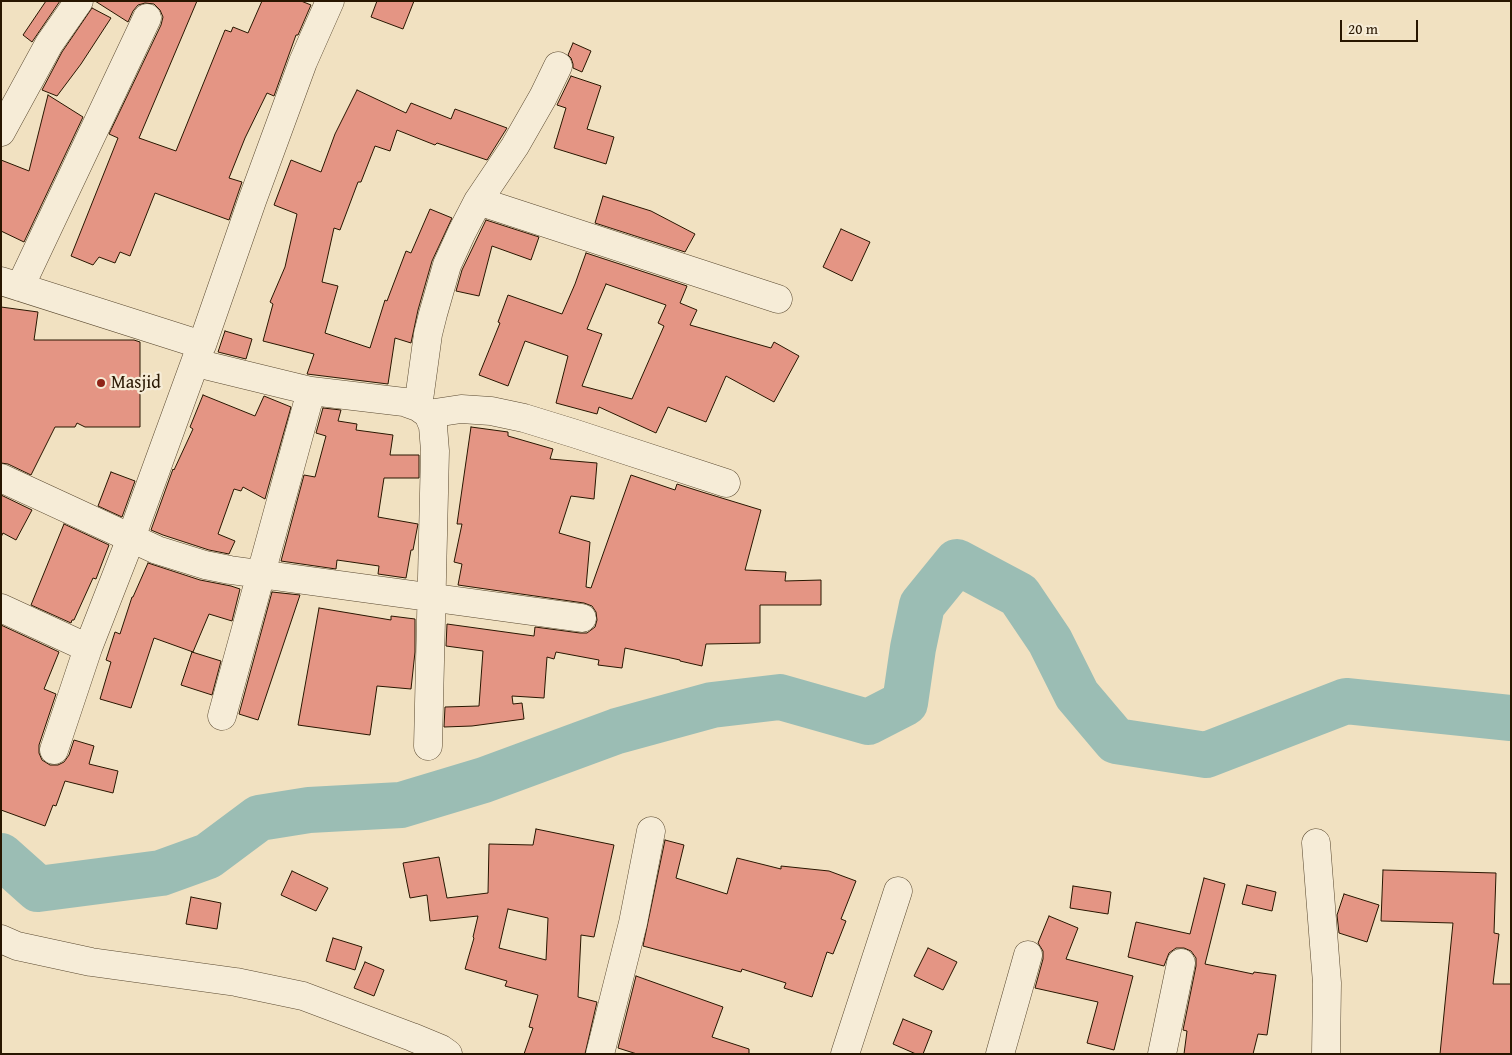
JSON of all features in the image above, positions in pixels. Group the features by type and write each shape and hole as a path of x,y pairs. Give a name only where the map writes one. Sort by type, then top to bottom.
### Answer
{"street":[{"path":"1,132 49,44 79,1"},
{"path":"54,750 88,648 132,538 303,62 330,1"},
{"path":"147,18 11,284 199,354 311,392 404,402 423,410 461,409 491,411 524,418 726,483"},
{"path":"428,746 435,450 433,426 423,410 428,334 447,265 462,232 478,201 515,146 543,98 558,66"},
{"path":"478,201 778,299"},
{"path":"222,716 311,392"},
{"path":"1,478 157,550 205,565 261,575 582,618"},
{"path":"1,608 88,648"},
{"path":"600,1054 632,923 651,831"},
{"path":"1316,843 1327,983 1326,1054"},
{"path":"845,1054 898,891"},
{"path":"1,939 17,946 91,962 236,982 303,996 412,1037 448,1054"},
{"path":"1000,1054 1028,955"},
{"path":"1162,1054 1181,964"}],"building":[{"path":"46,1 60,1 32,42 23,35"},
{"path":"95,1 197,1 139,138 176,151 225,30 231,32 233,27 248,33 262,1 301,1 311,5 298,35 296,35 274,96 267,93 245,138 229,178 242,182 229,220 155,193 130,256 120,252 115,263 99,257 93,265 71,256 118,138 109,134 161,25 163,17 160,10 154,4 145,3 138,5 128,22"},
{"path":"377,1 414,1 403,29 371,17"},
{"path":"92,8 111,18 81,64 57,96 42,90 62,52"},
{"path":"573,43 591,51 582,72 573,68 571,58 568,55"},
{"path":"571,76 601,86 587,129 614,137 606,164 554,148 566,108 557,105"},
{"path":"357,90 406,113 411,103 451,119 455,109 507,128 487,160 437,143 435,145 397,130 390,151 375,146 361,182 358,182 340,230 334,228 322,282 338,286 325,333 370,348 385,300 387,301 406,251 411,253 430,209 452,218 432,261 411,343 395,338 388,384 307,374 314,354 263,341 273,304 270,302 285,267 297,214 274,205 291,160 321,172 335,134"},
{"path":"48,95 83,117 24,242 1,231 1,160 29,171"},
{"path":"603,196 651,211 695,234 685,252 595,223"},
{"path":"486,220 539,237 531,260 492,246 479,296 456,291 462,270"},
{"path":"841,229 870,242 852,281 823,267"},
{"path":"586,253 687,286 680,303 697,310 690,325 771,348 774,342 799,356 774,402 726,376 706,422 668,407 656,433 599,407 597,414 556,403 568,356 525,341 508,386 479,375 500,323 498,322 508,295 562,314","holes":["606,284 666,305 658,323 664,326 632,399 582,386 602,334 587,329"]},
{"path":"1,307 38,312 34,340 134,340 140,342 140,427 85,427 77,423 75,427 55,427 31,475 8,464 1,463"},
{"path":"225,331 252,339 246,359 218,352"},
{"path":"203,395 255,416 264,396 291,407 265,499 243,487 241,491 234,489 218,534 235,541 229,554 209,550 151,530 173,469 193,429 190,427"},
{"path":"323,408 341,410 338,421 357,424 356,430 393,435 390,455 419,455 419,478 384,478 378,517 418,524 406,578 378,574 379,566 337,560 336,569 281,561 304,475 315,477 326,436 316,433"},
{"path":"471,427 508,432 508,436 553,449 550,459 597,463 594,499 571,496 559,533 590,542 586,587 591,588 631,475 675,490 677,484 761,510 745,570 786,572 785,581 821,580 821,605 760,605 760,643 706,644 702,666 625,648 622,668 598,665 599,660 556,652 554,659 547,657 544,698 512,696 513,704 522,703 524,719 472,726 444,727 445,707 479,706 483,651 446,646 447,624 534,636 535,627 587,633 595,627 597,620 596,612 592,606 584,603 458,585 462,564 454,562 462,524 457,524"},
{"path":"111,472 135,481 122,517 98,506"},
{"path":"1,495 32,510 16,540 3,533 1,537"},
{"path":"64,524 109,545 96,579 93,578 71,623 31,605"},
{"path":"148,563 200,580 240,589 232,621 209,614 193,652 154,638 131,708 100,699 111,662 106,660 115,632 120,634 132,597"},
{"path":"272,592 300,595 258,720 239,714"},
{"path":"319,608 391,620 391,616 415,619 415,652 411,689 377,686 370,735 298,725"},
{"path":"1,625 59,652 44,689 56,694 39,745 39,753 42,760 50,765 58,765 64,762 69,755 74,740 94,746 89,764 118,771 113,793 65,781 56,806 53,805 45,826 1,810"},
{"path":"192,652 221,661 212,695 181,685"},
{"path":"536,829 614,845 594,937 581,935 578,997 597,1002 585,1054 524,1054 533,1028 529,1027 538,995 505,986 507,981 465,969 478,916 430,921 427,895 410,898 403,863 439,857 447,898 488,893 489,844 533,845","holes":["508,909 548,918 546,960 499,948"]},
{"path":"665,840 684,845 676,878 727,894 737,858 781,869 781,866 829,871 856,881 841,919 846,921 833,954 827,952 812,997 784,988 786,983 742,969 741,972 643,946"},
{"path":"1383,870 1496,873 1494,933 1499,934 1493,984 1511,984 1511,1054 1440,1054 1453,923 1381,921"},
{"path":"292,871 328,888 316,911 281,895"},
{"path":"1204,878 1225,884 1205,964 1253,974 1254,972 1276,975 1267,1035 1258,1034 1253,1054 1184,1054 1187,1031 1183,1030 1196,966 1196,958 1191,951 1184,948 1176,948 1169,953 1164,966 1128,957 1136,922 1190,934"},
{"path":"1247,885 1276,892 1272,911 1242,904"},
{"path":"1073,886 1111,892 1108,914 1070,908"},
{"path":"1344,894 1379,905 1367,942 1339,933 1337,915"},
{"path":"191,897 221,903 217,929 186,924"},
{"path":"1049,916 1078,928 1066,959 1133,976 1114,1050 1087,1043 1098,1002 1035,988 1043,959 1043,951 1038,943"},
{"path":"333,938 362,947 355,970 326,961"},
{"path":"928,948 957,962 943,990 914,976"},
{"path":"365,962 384,970 374,996 354,988"},
{"path":"636,976 723,1007 712,1037 749,1049 749,1054 637,1054 618,1048"},
{"path":"903,1019 932,1031 923,1054 916,1054 893,1044"}],"waterway":[{"path":"1,856 38,889 161,873 208,856 259,818 309,810 401,805 484,780 617,731 712,705 780,697 868,722 905,703 913,648 922,605 957,562 1019,595 1050,641 1077,695 1116,741 1206,755 1346,701 1511,718"}],"place":[{"name":"Masjid","path":"101,383"}]}
